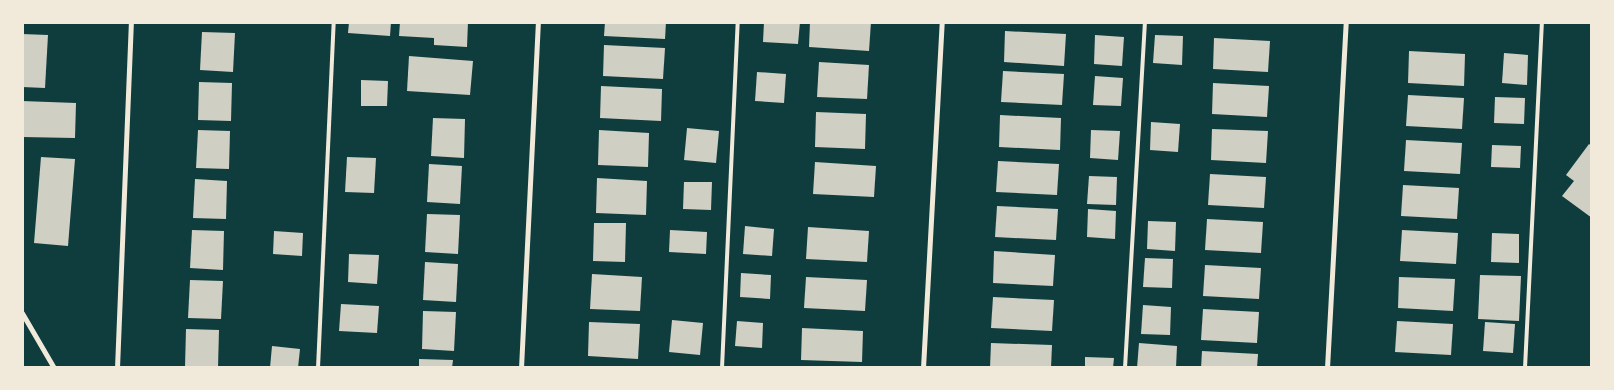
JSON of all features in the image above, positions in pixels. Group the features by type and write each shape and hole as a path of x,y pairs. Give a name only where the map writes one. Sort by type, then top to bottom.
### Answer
{"street":[{"path":"117,368 132,22"},
{"path":"521,368 538,22"},
{"path":"923,368 942,22"},
{"path":"1327,368 1346,22"},
{"path":"22,314 54,368"}],"lane":[{"path":"318,368 334,22"},
{"path":"722,368 738,22"},
{"path":"1125,368 1145,22"},
{"path":"1525,368 1542,22"}],"building":[{"path":"349,22 391,22 390,36 348,33"},
{"path":"400,22 468,22 467,47 434,45 434,38 399,36"},
{"path":"605,22 666,22 665,39 604,36"},
{"path":"764,22 800,22 798,44 763,42"},
{"path":"810,22 871,22 869,51 809,47"},
{"path":"1005,31 1066,34 1064,66 1004,62"},
{"path":"202,32 235,33 233,72 200,70"},
{"path":"22,34 48,35 45,88 22,87"},
{"path":"1095,35 1124,37 1122,66 1094,64"},
{"path":"1155,35 1183,36 1182,65 1153,63"},
{"path":"1214,38 1270,41 1268,72 1213,69"},
{"path":"604,45 665,48 663,79 603,76"},
{"path":"1409,51 1465,54 1464,86 1408,83"},
{"path":"1504,53 1528,55 1527,85 1502,83"},
{"path":"409,56 473,61 470,95 407,91"},
{"path":"819,62 869,65 867,99 817,97"},
{"path":"1003,71 1064,74 1062,105 1001,102"},
{"path":"757,72 786,74 784,103 755,101"},
{"path":"1095,76 1123,78 1121,106 1093,105"},
{"path":"361,80 388,81 387,106 361,106"},
{"path":"199,82 232,83 231,121 198,120"},
{"path":"1213,83 1269,86 1267,117 1212,114"},
{"path":"601,86 662,89 661,121 600,118"},
{"path":"1408,95 1464,98 1462,129 1406,126"},
{"path":"1495,97 1525,98 1524,124 1494,123"},
{"path":"22,101 76,103 75,138 22,137"},
{"path":"816,112 866,114 865,149 815,147"},
{"path":"1000,115 1061,118 1060,150 999,147"},
{"path":"433,118 465,119 464,158 431,156"},
{"path":"1151,122 1180,124 1178,152 1150,150"},
{"path":"687,128 719,131 716,163 684,160"},
{"path":"1212,129 1268,131 1266,163 1211,160"},
{"path":"198,130 230,131 229,169 196,168"},
{"path":"599,130 649,133 648,167 598,165"},
{"path":"1091,130 1120,131 1118,160 1090,158"},
{"path":"1406,140 1462,143 1460,174 1404,171"},
{"path":"1589,144 1592,146 1592,218 1562,196 1574,181 1566,175"},
{"path":"1492,145 1521,146 1520,168 1491,167"},
{"path":"41,157 75,159 68,246 34,243"},
{"path":"347,157 376,158 374,193 345,192"},
{"path":"998,161 1059,164 1057,195 996,192"},
{"path":"815,162 876,166 874,197 813,194"},
{"path":"429,164 462,166 460,204 427,202"},
{"path":"1210,174 1266,177 1264,208 1208,205"},
{"path":"1089,176 1117,177 1116,205 1087,204"},
{"path":"597,178 647,181 646,215 596,213"},
{"path":"195,179 227,181 226,219 193,218"},
{"path":"684,182 712,182 711,210 683,209"},
{"path":"1403,185 1459,188 1457,219 1401,216"},
{"path":"997,206 1058,209 1056,240 995,237"},
{"path":"1088,209 1116,211 1115,239 1087,237"},
{"path":"427,214 460,215 458,254 425,252"},
{"path":"1207,219 1263,222 1261,253 1205,250"},
{"path":"1148,221 1176,222 1175,251 1147,249"},
{"path":"594,223 626,223 625,262 593,261"},
{"path":"745,226 774,229 772,256 743,254"},
{"path":"808,227 869,231 867,262 806,259"},
{"path":"192,230 224,231 223,270 190,268"},
{"path":"670,230 707,232 706,254 669,252"},
{"path":"1402,230 1458,233 1456,264 1400,261"},
{"path":"274,231 303,233 302,256 273,254"},
{"path":"1492,233 1519,234 1519,263 1491,262"},
{"path":"994,251 1055,255 1053,286 993,283"},
{"path":"349,254 379,255 377,284 348,282"},
{"path":"1145,258 1173,259 1172,288 1143,287"},
{"path":"425,262 458,264 456,302 423,300"},
{"path":"1205,265 1261,268 1259,299 1203,296"},
{"path":"741,273 771,275 770,299 740,297"},
{"path":"592,274 642,277 640,311 590,309"},
{"path":"1480,275 1521,276 1519,321 1478,319"},
{"path":"806,277 867,280 865,311 804,308"},
{"path":"1399,277 1455,279 1453,311 1398,308"},
{"path":"190,280 223,281 221,319 188,318"},
{"path":"993,297 1054,300 1052,331 991,328"},
{"path":"341,304 379,306 377,333 339,331"},
{"path":"1143,305 1171,307 1170,335 1141,334"},
{"path":"1203,309 1259,312 1257,343 1201,340"},
{"path":"423,311 456,312 454,351 422,349"},
{"path":"672,320 703,323 700,355 669,352"},
{"path":"737,321 763,323 762,348 735,346"},
{"path":"1397,321 1453,324 1451,355 1395,352"},
{"path":"589,322 640,324 638,359 588,356"},
{"path":"1485,322 1515,324 1513,353 1483,351"},
{"path":"802,328 863,331 862,362 801,360"},
{"path":"186,329 219,330 218,368 185,367"},
{"path":"991,343 1052,345 1051,368 990,368"},
{"path":"1139,343 1177,346 1176,368 1137,368"},
{"path":"272,346 300,349 298,368 270,368"},
{"path":"1202,351 1258,354 1257,368 1201,368"},
{"path":"1085,357 1114,358 1113,368 1085,368"},
{"path":"419,359 453,360 452,368 419,368"}]}
